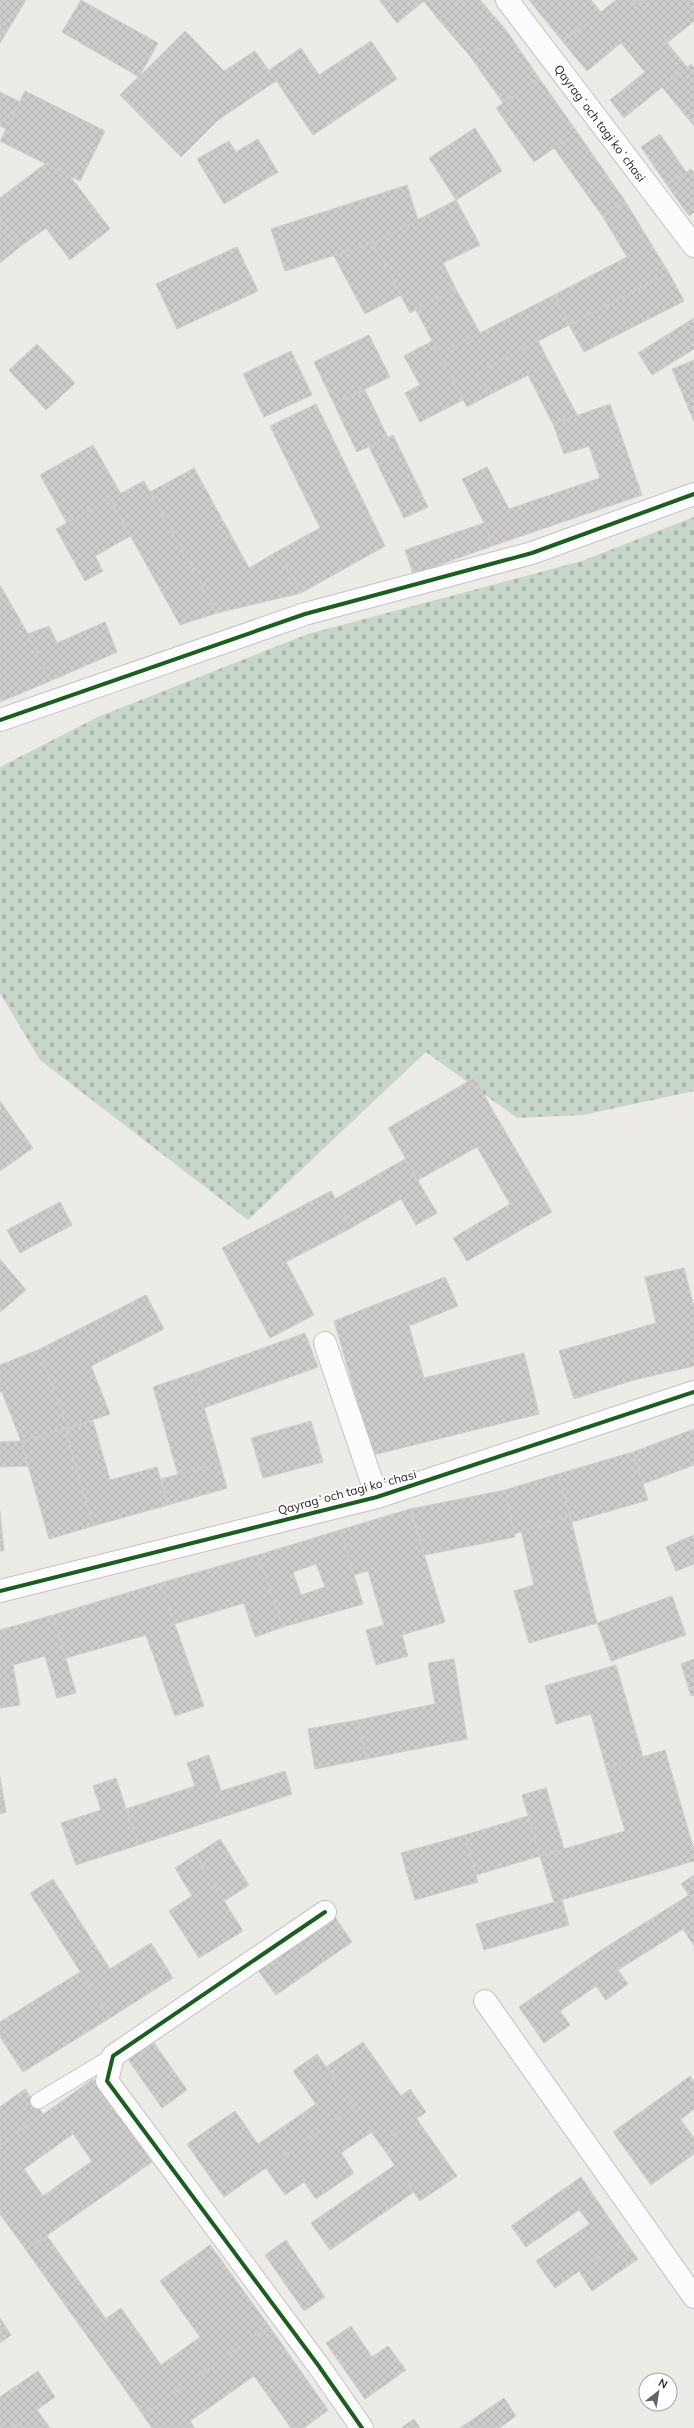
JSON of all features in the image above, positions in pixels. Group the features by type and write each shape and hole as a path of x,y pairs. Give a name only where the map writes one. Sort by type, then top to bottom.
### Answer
{"street":[{"name":"Qayragʻoch tagi koʻchasi","path":"507,0 694,246"},
{"path":"0,720 305,614 532,553 694,494"},
{"path":"325,1343 377,1497"},
{"name":"Qayragʻoch tagi koʻchasi","path":"0,1592 377,1497 694,1392"},
{"path":"325,1912 113,2056 107,2081 318,2365 362,2428"},
{"path":"485,2001 694,2297"}],"lane":[{"path":"38,2101 113,2056"}],"green space":[{"path":"694,517 694,1091 583,1115 517,1118 426,1052 248,1220 40,1060 0,993 0,767 98,717 308,634 582,561"}],"building":[{"path":"0,0 26,0 0,43"},
{"path":"81,0 158,43 139,77 62,32"},
{"path":"379,0 461,0 438,19 424,1 397,23"},
{"path":"461,0 480,0 506,30 470,56 438,19"},
{"path":"529,0 591,0 601,12 563,42"},
{"path":"616,0 632,0 687,67 624,118 610,100 645,72 621,43 587,71 563,42"},
{"path":"632,0 655,0 641,11"},
{"path":"655,0 694,0 694,21 667,43 641,11"},
{"path":"506,30 539,78 503,103 470,56"},
{"path":"185,31 224,71 255,51 276,81 218,120 157,59"},
{"path":"371,41 397,79 313,135 269,70 301,48 319,75"},
{"path":"157,59 218,120 181,157 120,95"},
{"path":"691,64 694,68 694,126 662,87"},
{"path":"539,78 577,132 534,162 496,108"},
{"path":"25,91 105,131 80,181 0,141"},
{"path":"0,92 20,102 6,129 0,126"},
{"path":"475,128 502,171 456,200 429,158"},
{"path":"577,132 625,201 603,217 554,148"},
{"path":"660,134 686,172 667,185 641,147"},
{"path":"258,139 278,172 224,204 197,159 229,141 236,152"},
{"path":"45,164 70,176 110,229 70,260 46,228 21,246 0,219 0,198"},
{"path":"691,169 694,174 694,212 689,216 667,185"},
{"path":"407,185 418,220 373,243 285,271 271,229"},
{"path":"456,200 480,245 443,263 456,289 410,313 373,243"},
{"path":"625,201 669,273 569,325 554,295 627,257 603,217"},
{"path":"0,219 21,246 0,263"},
{"path":"373,243 401,295 365,314 334,256"},
{"path":"237,247 258,291 177,329 156,284"},
{"path":"669,273 684,301 584,352 569,325"},
{"path":"456,289 480,333 439,354 416,310"},
{"path":"554,295 569,325 477,373 489,395 467,407 439,354"},
{"path":"694,318 694,349 652,375 638,353"},
{"path":"369,335 390,377 334,404 314,362"},
{"path":"432,341 463,400 420,422 405,393 420,385 404,356"},
{"path":"538,341 577,415 553,424 528,375 489,395 477,373"},
{"path":"37,344 75,383 46,410 9,370"},
{"path":"291,351 312,395 264,417 243,374"},
{"path":"694,360 694,422 672,369"},
{"path":"365,390 388,438 357,452 334,404"},
{"path":"316,404 385,546 301,593 278,551 320,528 270,426"},
{"path":"610,404 642,495 492,546 484,523 462,479 487,467 509,509 600,478 589,446 564,454 553,424"},
{"path":"393,435 428,507 404,518 369,447"},
{"path":"93,445 121,494 67,523 40,475"},
{"path":"194,468 249,568 278,551 301,593 217,613 150,492"},
{"path":"144,481 217,613 180,625 110,499"},
{"path":"110,499 130,536 95,556 103,571 85,581 56,529"},
{"path":"484,523 492,546 413,574 405,550"},
{"path":"0,585 28,634 50,681 0,702"},
{"path":"105,622 117,652 50,681 28,634 49,626 57,643"},
{"path":"474,1078 552,1212 467,1261 453,1238 510,1204 477,1147 418,1180 388,1128"},
{"path":"0,1101 33,1148 0,1171"},
{"path":"405,1159 437,1213 416,1225 401,1199 351,1228 335,1199"},
{"path":"331,1191 351,1228 286,1262 314,1315 270,1338 222,1248"},
{"path":"60,1202 72,1225 20,1253 7,1230"},
{"path":"0,1259 26,1290 0,1312"},
{"path":"684,1268 694,1307 694,1366 634,1380 574,1399 559,1351 656,1323 645,1277"},
{"path":"445,1277 458,1306 409,1326 424,1378 524,1353 539,1414 373,1455 334,1321"},
{"path":"146,1295 164,1329 91,1366 110,1414 68,1428 38,1350"},
{"path":"305,1333 318,1367 204,1408 194,1373"},
{"path":"38,1350 68,1428 21,1441 2,1392 0,1392 0,1365"},
{"path":"194,1373 220,1463 178,1475 153,1387"},
{"path":"93,1421 110,1480 157,1467 168,1505 93,1526 65,1429"},
{"path":"311,1421 323,1462 263,1478 251,1438"},
{"path":"65,1429 93,1526 49,1539 21,1441"},
{"path":"694,1429 694,1465 643,1484 633,1452"},
{"path":"21,1441 28,1466 0,1467 0,1442"},
{"path":"633,1452 648,1500 572,1522 558,1474"},
{"path":"220,1463 227,1488 168,1505 161,1479"},
{"path":"558,1474 570,1516 514,1534 505,1490"},
{"path":"505,1490 515,1537 425,1555 410,1509"},
{"path":"410,1509 445,1622 402,1635 408,1656 376,1665 366,1630 384,1625 368,1571 354,1575 340,1530"},
{"path":"0,1511 4,1551 0,1551"},
{"path":"570,1516 597,1623 529,1643 514,1591 534,1585 521,1531"},
{"path":"340,1530 363,1604 283,1627 258,1555","holes":["316,1564 325,1587 301,1595 293,1572"]},
{"path":"694,1535 694,1564 676,1571 666,1547"},
{"path":"258,1555 283,1627 255,1637 244,1603 174,1624 160,1583"},
{"path":"160,1583 204,1706 175,1716 146,1635 66,1658 53,1615"},
{"path":"672,1596 686,1635 611,1661 597,1623"},
{"path":"53,1615 76,1693 57,1698 45,1656 13,1665 20,1705 0,1708 0,1630"},
{"path":"454,1659 467,1739 366,1759 358,1720 435,1704 428,1663"},
{"path":"694,1659 694,1695 691,1696 681,1664"},
{"path":"616,1665 643,1757 606,1768 591,1714 556,1724 545,1686"},
{"path":"358,1720 366,1759 315,1769 308,1729"},
{"path":"665,1750 694,1850 694,1861 554,1902 540,1856 625,1831 606,1768"},
{"path":"209,1755 229,1815 138,1845 126,1809 195,1786 187,1763"},
{"path":"285,1771 292,1794 229,1815 221,1791"},
{"path":"0,1777 6,1812 0,1814"},
{"path":"116,1778 138,1845 76,1865 61,1823 101,1810 93,1786"},
{"path":"546,1788 564,1849 540,1856 522,1795"},
{"path":"528,1816 540,1856 476,1875 465,1835"},
{"path":"465,1835 478,1882 415,1900 401,1853"},
{"path":"220,1839 249,1885 224,1901 195,1855"},
{"path":"195,1855 243,1931 199,1958 169,1911 192,1896 175,1868"},
{"path":"694,1875 694,1903 681,1884"},
{"path":"53,1879 110,1969 151,1943 173,1978 110,2018 30,1893"},
{"path":"689,1895 694,1903 694,1946 683,1929 618,1970 603,1949"},
{"path":"562,1900 569,1925 484,1950 476,1924"},
{"path":"335,1917 352,1942 276,1995 258,1970"},
{"path":"603,1949 628,1984 606,2000 596,1986 560,2011 570,2025 544,2043 519,2007"},
{"path":"80,1972 110,2018 23,2072 0,2037 0,2022"},
{"path":"152,2040 187,2090 162,2108 127,2058"},
{"path":"363,2042 401,2096 410,2089 426,2112 380,2144 326,2067"},
{"path":"317,2054 354,2107 224,2197 187,2144 235,2111 258,2144 316,2104 293,2071"},
{"path":"690,2076 694,2082 694,2109 680,2120 663,2096"},
{"path":"93,2079 152,2162 26,2250 0,2214 0,2145","holes":["73,2134 92,2161 43,2196 24,2169"]},
{"path":"25,2089 43,2114 0,2145 0,2107"},
{"path":"663,2096 694,2138 694,2154 651,2185 613,2132"},
{"path":"354,2107 372,2132 341,2153 354,2173 316,2199 304,2182 285,2195 266,2168"},
{"path":"416,2118 457,2176 420,2201 380,2144"},
{"path":"395,2165 414,2192 330,2250 311,2223"},
{"path":"581,2177 624,2240 555,2288 536,2261 590,2224 579,2210 526,2247 511,2226"},
{"path":"47,2236 106,2319 85,2333 26,2250"},
{"path":"286,2240 325,2297 304,2311 265,2255"},
{"path":"624,2240 638,2259 592,2291 579,2271"},
{"path":"210,2245 269,2326 143,2415 85,2333 121,2308 161,2365 200,2337 160,2281"},
{"path":"0,2318 11,2335 0,2343"},
{"path":"269,2326 328,2410 304,2428 291,2428 254,2376 190,2421 195,2428 152,2428 143,2415"},
{"path":"351,2326 372,2357 388,2346 406,2370 365,2399 326,2343"},
{"path":"38,2371 55,2397 11,2428 0,2428 0,2397"},
{"path":"504,2398 516,2416 499,2428 460,2428"},
{"path":"37,2410 50,2428 11,2428"},
{"path":"414,2419 420,2428 401,2428"}],"cycle path":[{"path":"0,720 305,614 532,553 694,494"},
{"path":"0,1591 377,1497 694,1392"},
{"path":"325,1912 113,2056 107,2081 318,2365 362,2428"}]}
